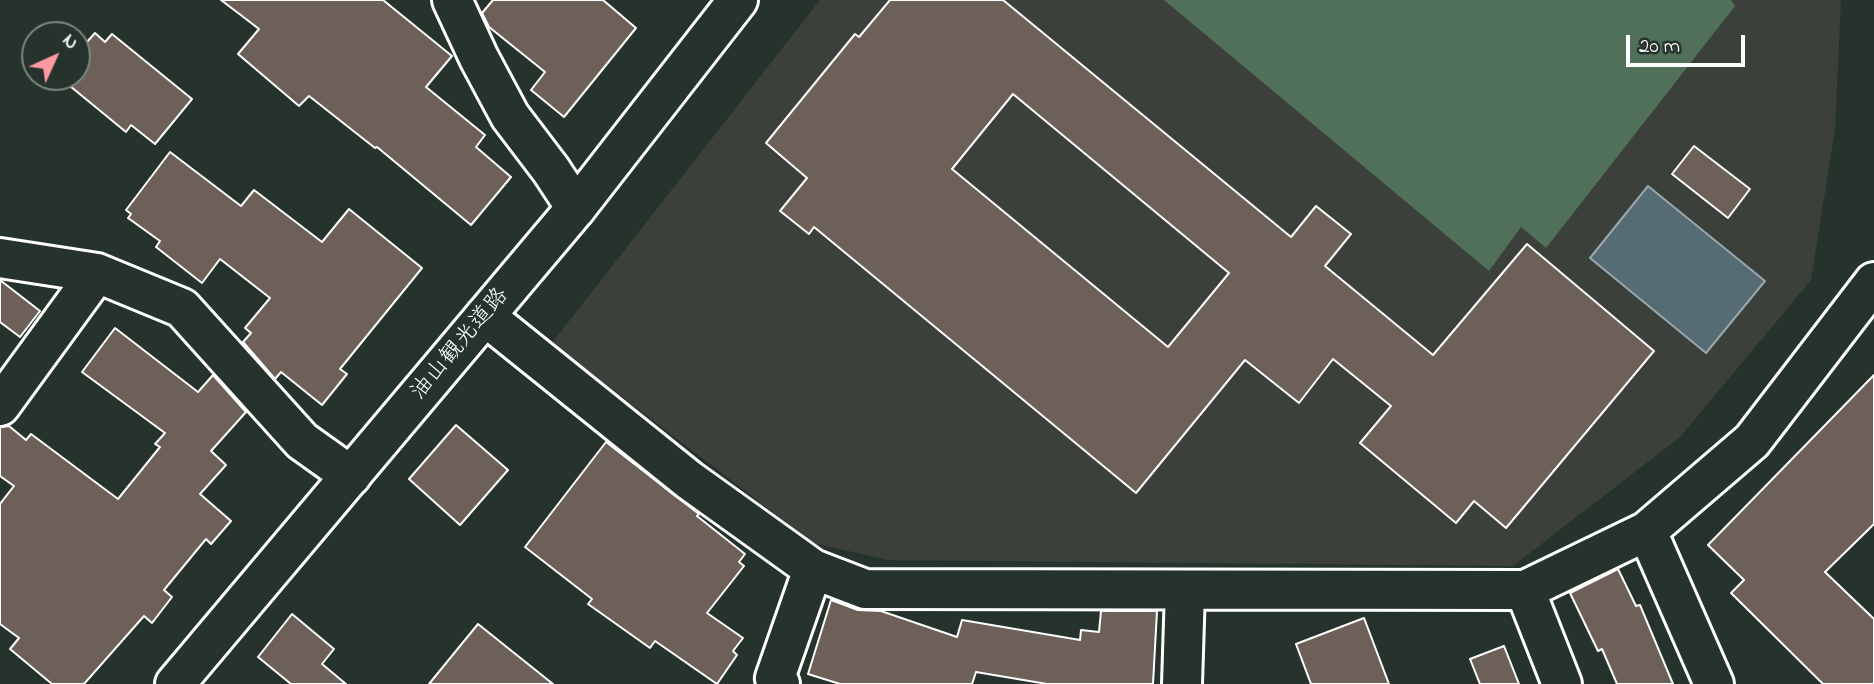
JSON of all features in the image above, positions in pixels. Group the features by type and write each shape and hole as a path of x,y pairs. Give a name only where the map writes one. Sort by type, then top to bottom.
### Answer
{"street":[{"path":"452,0 510,116 576,208"},
{"name":"油山観光道路","path":"175,684 576,208 738,0"},
{"path":"0,258 97,273 181,307 302,442 351,476"},
{"path":"0,406 97,273"},
{"path":"485,316 689,480 814,569 865,589 1525,590 1647,531 1752,441 1874,282"},
{"path":"1647,531 1714,684"},
{"path":"780,684 775,678 814,569"},
{"path":"1181,684 1185,590"},
{"path":"1525,590 1562,684"}],"shaded area":[{"path":"820,0 1841,0 1835,129 1811,280 1680,437 1513,566 888,560 813,543 552,343"}],"green space":[{"path":"1164,0 1731,0 1735,6 1546,248 1521,227 1489,271"}],"water":[{"path":"1648,186 1765,281 1706,353 1590,258"}],"building":[{"path":"221,0 383,0 452,56 426,87 485,135 476,147 511,177 471,225 377,147 309,96 299,106 238,54 259,29"},
{"path":"493,0 603,0 636,28 564,117 531,90 545,72 489,27 482,13"},
{"path":"890,0 1003,0 1291,237 1316,206 1351,234 1325,266 1433,355 1527,244 1654,351 1506,528 1474,501 1456,523 1360,443 1391,406 1333,359 1299,403 1245,360 1136,493 814,227 809,234 780,211 807,178 766,143 855,34 859,37","holes":["1013,94 1229,273 1168,347 952,169"]},
{"path":"95,33 105,42 112,34 192,99 155,144 131,125 126,132 76,91 91,91 91,37"},
{"path":"1694,146 1750,189 1728,218 1672,174"},
{"path":"170,152 241,206 254,190 322,242 349,209 422,268 340,369 347,374 322,405 281,372 275,379 243,342 251,333 245,328 270,298 220,259 202,283 156,247 160,241 128,218 131,214 126,210"},
{"path":"0,280 40,311 20,337 0,322"},
{"path":"115,328 198,392 213,375 246,412 211,451 226,465 200,494 231,521 211,544 206,539 164,590 172,597 152,623 144,616 84,684 52,684 10,649 19,638 0,624 0,504 14,486 0,476 0,427 9,426 26,440 31,434 118,499 160,447 155,444 165,433 82,372"},
{"path":"1874,375 1874,524 1825,572 1874,619 1874,684 1823,684 1731,593 1744,580 1708,545"},
{"path":"456,425 508,470 460,525 409,479"},
{"path":"606,442 699,514 697,516 745,554 739,562 744,566 707,613 743,638 733,651 737,655 717,684 655,641 650,648 588,604 592,599 525,547"},
{"path":"1618,569 1636,606 1640,605 1673,684 1617,684 1602,649 1598,651 1570,593"},
{"path":"831,600 858,610 881,611 957,637 962,620 1080,640 1081,630 1099,632 1101,611 1157,611 1153,684 1047,684 976,672 972,684 840,684 808,674"},
{"path":"292,614 334,649 322,664 346,684 291,684 258,657"},
{"path":"1364,618 1389,684 1311,684 1296,644"},
{"path":"478,624 553,684 429,684"},
{"path":"1504,646 1519,684 1480,684 1470,659"}]}
